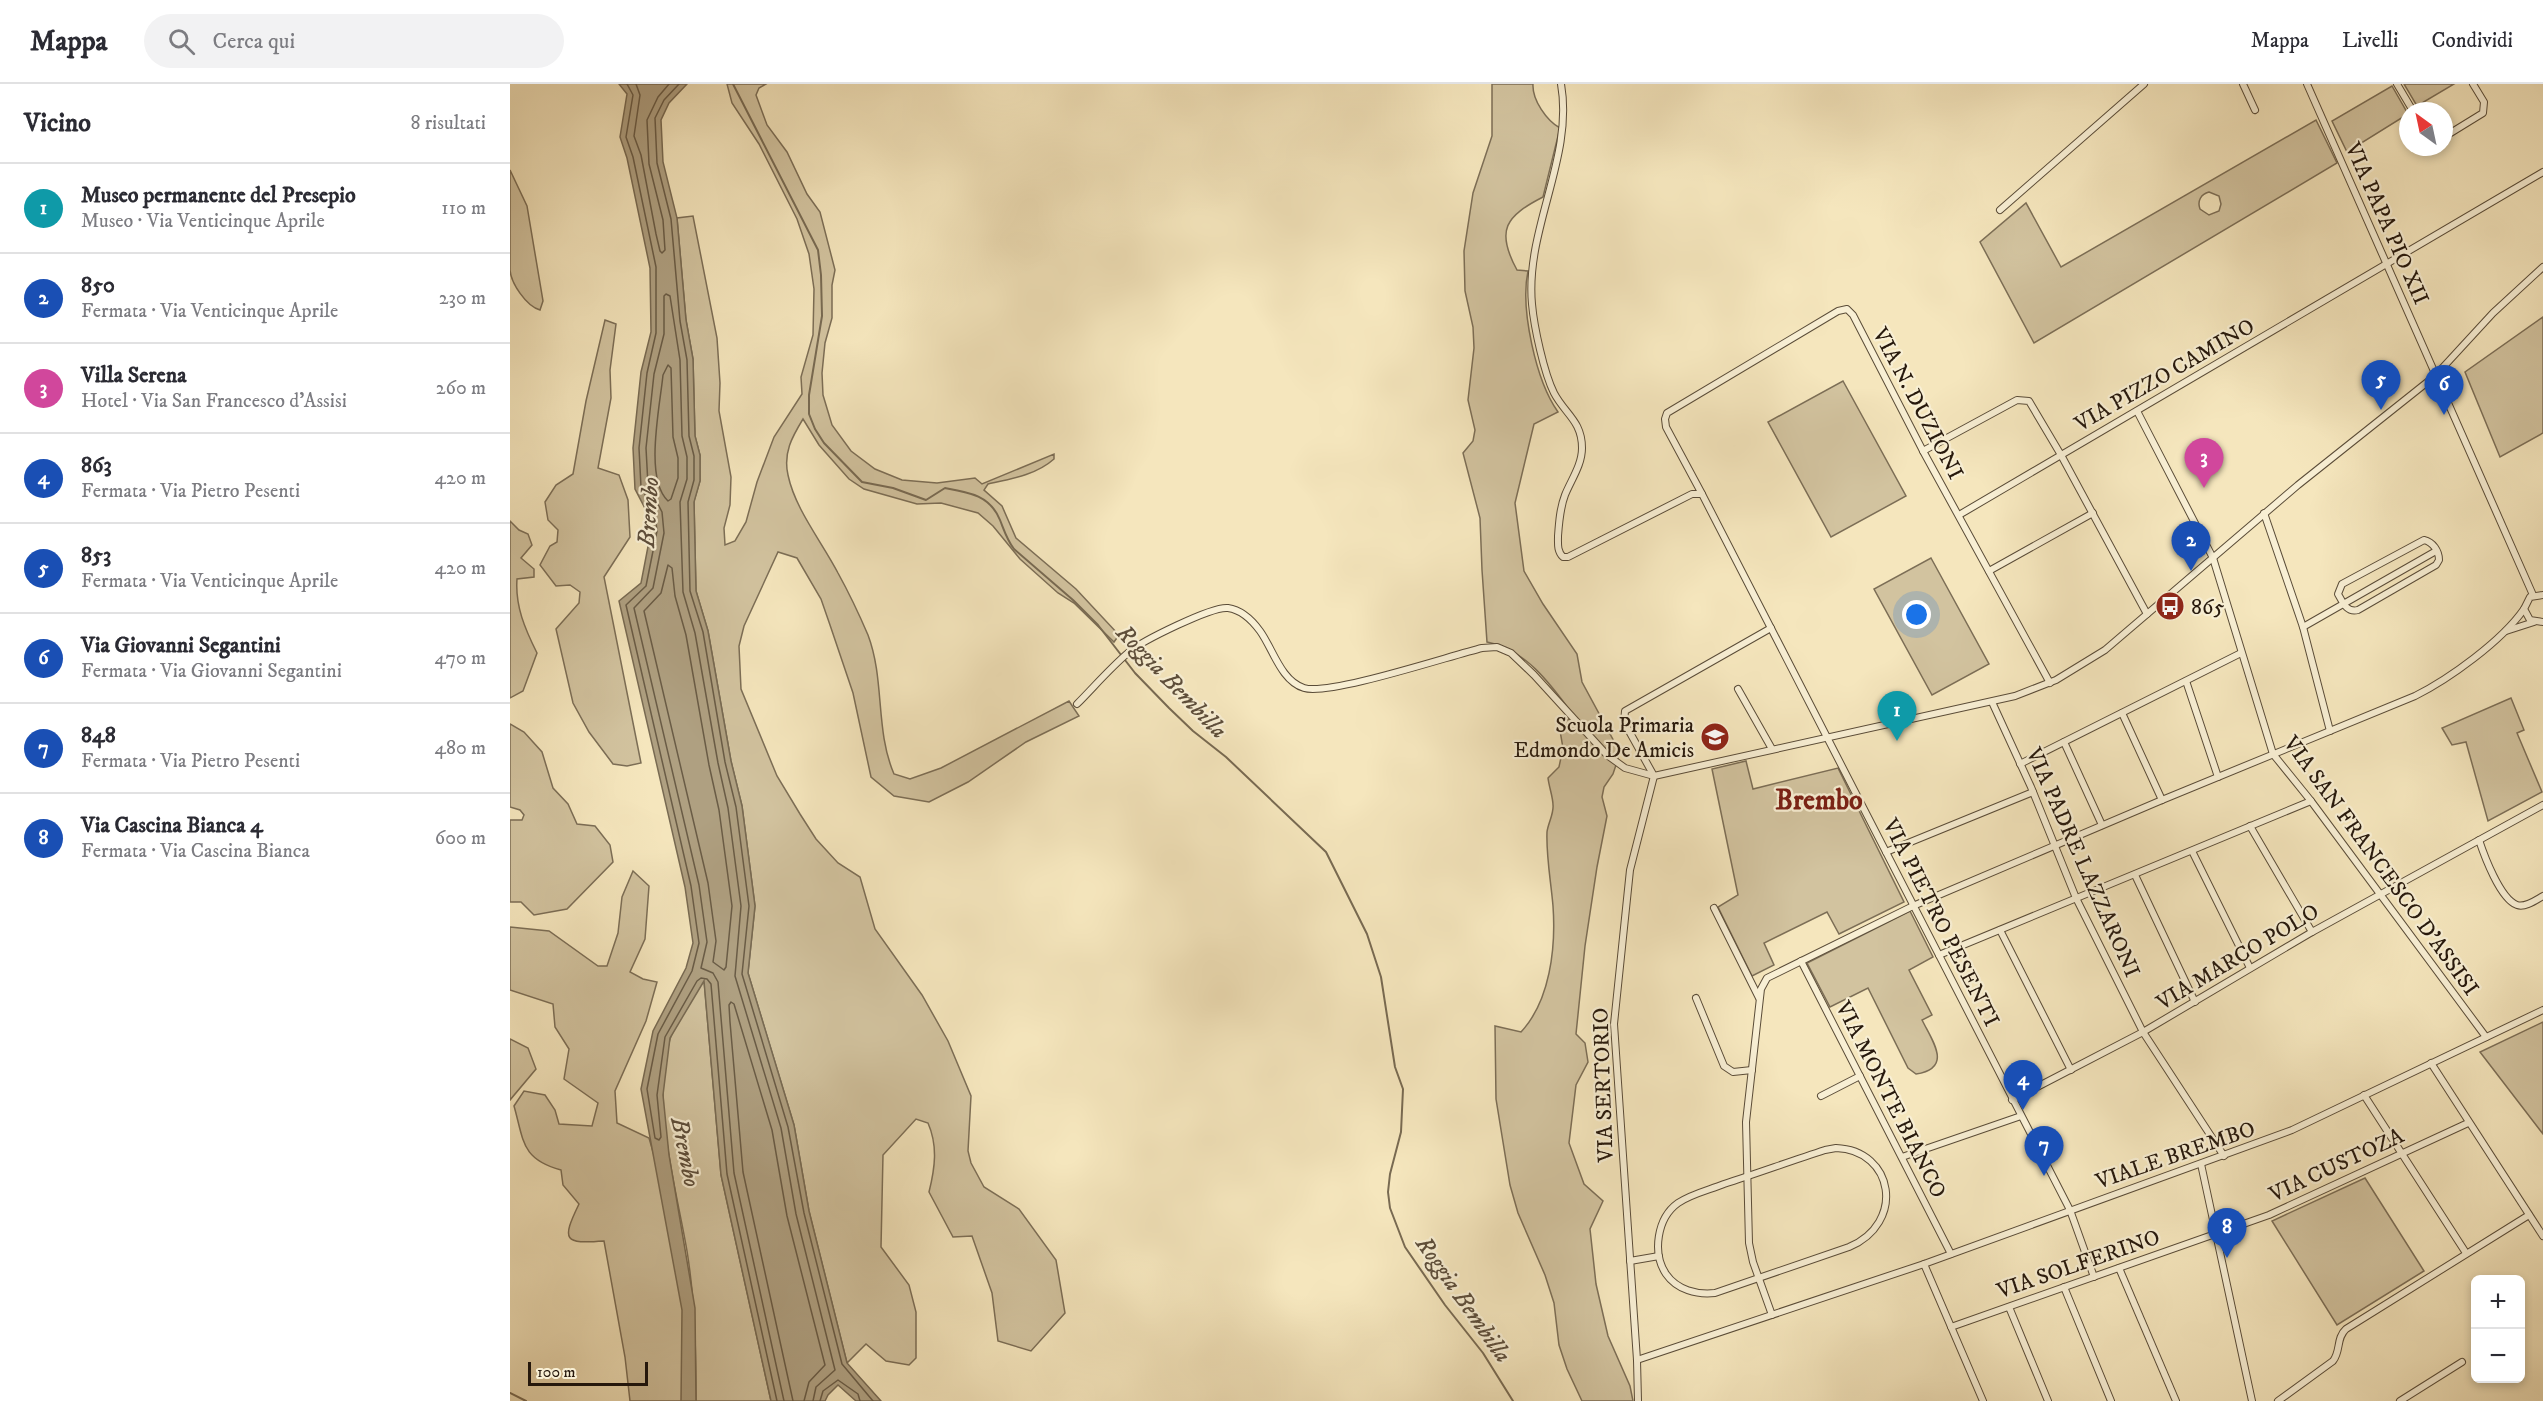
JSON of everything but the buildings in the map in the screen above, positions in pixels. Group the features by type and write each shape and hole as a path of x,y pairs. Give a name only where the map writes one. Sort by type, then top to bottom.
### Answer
{"street":[{"path":"1561,84 1564,107 1563,127 1541,225 1532,293 1534,316 1550,382 1560,403 1575,421 1582,444 1581,459 1560,512 1559,552 1563,557 1568,557 1700,494"},
{"path":"2000,210 2144,84"},
{"path":"2243,84 2255,110"},
{"name":"VIA PAPA PIO XII","path":"2307,84 2533,595"},
{"path":"2397,84 2408,102"},
{"path":"2453,131 2483,113 2484,102 2473,84"},
{"name":"VIA PIZZO CAMINO","path":"1959,515 2543,172"},
{"path":"1077,704 1132,650 1207,612 1225,608 1248,617 1262,634 1288,677 1306,689 1337,686 1485,647 1507,651 1530,670 1594,744 1612,760 1633,771 1654,776 2020,695 2050,683 2095,657 2264,513 2435,376 2493,313 2543,267"},
{"name":"VIA PIETRO PESENTI","path":"1847,309 1838,311 1667,413 1666,427 2070,1210 2094,1277"},
{"name":"VIA N. DUZIONI","path":"1847,309 1853,315 1923,451 2050,683"},
{"path":"1923,451 2023,399 2030,402 2147,614"},
{"name":"VIA SAN FRANCESCO D'ASSISI","path":"2137,411 2213,558 2272,754 2381,893 2486,1037"},
{"path":"1989,571 2093,513"},
{"path":"2264,513 2303,627 2330,731"},
{"path":"2420,541 2430,542 2436,551 2439,558 2436,565 2358,610 2351,611 2344,604 2338,592 2342,584 2420,541"},
{"path":"2303,627 2436,551"},
{"path":"2535,622 2527,618 2524,609 2525,602 2533,595 2543,595"},
{"path":"1772,1315 1749,1244 1746,1122 1761,987 1767,978 1913,906 2426,690 2506,631 2524,609"},
{"path":"2506,631 2535,622 2543,622"},
{"path":"1654,776 1624,722 1624,711 1771,628"},
{"path":"2020,764 2241,653"},
{"path":"2186,681 2218,777"},
{"path":"1738,689 1772,749"},
{"name":"VIA PADRE LAZZARONI","path":"1992,702 2076,898 2143,1032 2224,1156"},
{"path":"2122,713 2162,800"},
{"path":"2064,742 2102,825"},
{"name":"VIA SERTORIO","path":"1638,1401 1614,1019 1630,870 1654,776"},
{"path":"1886,852 2032,792"},
{"path":"1939,955 2311,801"},
{"name":"VIA MARCO POLO","path":"2013,1100 2143,1032 2312,932 2543,805"},
{"path":"2250,826 2312,932"},
{"path":"2479,840 2492,874 2514,904 2524,905 2543,896"},
{"path":"2192,850 2250,968"},
{"path":"2135,875 2195,1002"},
{"path":"1714,908 1760,998"},
{"path":"2000,930 2071,1070"},
{"name":"VIA MONTE BIANCO","path":"1801,961 1952,1254"},
{"path":"1696,998 1724,1066 1733,1072 1752,1070"},
{"name":"VIALE BREMBO","path":"1637,1360 1924,1264 2292,1130 2543,1010"},
{"path":"2431,1063 2543,1236"},
{"path":"1821,1096 1860,1076"},
{"path":"2364,1095 2466,1252"},
{"path":"1902,1157 2021,1116"},
{"name":"VIA CUSTOZA","path":"2217,1234 2269,1215 2468,1123"},
{"path":"1842,1149 1855,1152 1872,1164 1882,1177 1886,1190 1882,1220 1864,1240 1759,1279 1715,1293 1694,1292 1682,1288 1670,1278 1659,1256 1661,1228 1673,1207 1690,1196 1825,1150 1842,1149"},
{"path":"2201,1164 2252,1401"},
{"path":"2278,1401 2333,1361 2337,1354 2340,1337 2346,1329 2466,1252 2529,1215"},
{"name":"VIA SOLFERINO","path":"1951,1327 2217,1234"},
{"path":"1630,1261 1659,1256"},
{"path":"1924,1264 1983,1401"},
{"path":"2119,1268 2176,1401"},
{"path":"2064,1287 2111,1401"},
{"path":"2009,1307 2048,1401"},
{"path":"2400,1401 2462,1362"}],"shaded area":[{"path":"727,84 766,84 759,88 756,95 767,125 787,152 807,194 820,212 835,270 832,285 832,318 825,343 822,373 823,395 832,425 851,451 875,469 902,480 937,483 975,478 982,484 1054,454 1054,459 1039,469 1023,476 988,484 984,490 1002,506 1016,538 1076,589 1119,635 1114,642 1074,603 1058,593 1020,559 993,526 978,513 941,503 917,504 864,489 849,479 819,445 803,419 788,452 788,475 803,513 832,561 868,635 877,670 884,740 894,774 910,779 941,768 1069,701 1079,716 1026,742 968,782 929,802 894,796 871,777 853,693 821,599 797,558 778,552 744,626 739,646 741,689 777,776 816,839 838,863 860,877 875,929 922,995 948,1041 971,1096 968,1151 971,1163 984,1187 1019,1209 1056,1260 1065,1313 1031,1351 998,1341 992,1293 972,1236 953,1237 929,1192 934,1166 933,1140 928,1123 916,1119 883,1155 881,1247 909,1285 916,1312 916,1358 909,1365 886,1361 866,1344 847,1363 809,1211 794,1125 748,973 755,906 742,806 731,761 708,631 696,591 694,501 700,481 700,455 695,436 693,359 686,320 677,218 693,216 717,338 719,411 731,477 730,505 724,528 725,545 735,541 746,522 757,482 774,437 802,394 801,377 813,335 814,289 809,254 797,219 759,144 732,103"},
{"path":"1492,84 1533,84 1535,97 1541,109 1560,128 1543,197 1513,218 1506,234 1510,256 1517,270 1528,271 1526,305 1532,344 1543,382 1558,412 1534,424 1515,503 1524,571 1577,654 1582,682 1616,745 1618,759 1613,774 1604,787 1602,797 1607,816 1585,946 1576,1034 1585,1043 1588,1062 1576,1085 1569,1143 1584,1184 1603,1201 1590,1229 1596,1284 1608,1336 1630,1386 1633,1401 1582,1401 1567,1369 1559,1345 1554,1303 1545,1275 1518,1213 1510,1185 1496,1099 1495,1026 1521,1032 1539,1005 1549,973 1554,922 1547,841 1553,805 1548,778 1559,767 1563,748 1559,725 1574,716 1537,670 1514,652 1487,642 1480,518 1463,453 1473,441 1475,430 1468,400 1474,348 1473,327 1465,291 1464,251 1473,193 1492,136"},
{"path":"2404,84 2454,84 2424,102 2415,102"},
{"path":"2392,86 2401,102 2399,102 2399,120 2347,152 2332,121"},
{"path":"2316,120 2337,163 2034,343 1980,242 2026,203 2061,267","holes":["2209,192 2219,196 2221,204 2219,211 2209,215 2200,209 2199,201 2204,194"]},
{"path":"510,170 527,206 543,301 540,310 525,299 511,275"},
{"path":"2543,317 2543,433 2500,457 2465,372"},
{"path":"605,320 616,324 610,370 611,398 598,468 619,475 628,500 630,537 604,577 641,763 627,766 613,764 589,732 573,703 556,629 579,603 580,592 570,585 556,586 540,565 550,546 557,542 558,530 548,520 545,502 556,485 573,474 586,401"},
{"path":"1843,381 1906,496 1831,537 1768,422"},
{"path":"510,521 519,530 528,534 532,545 521,558 534,569 534,577 517,579 517,589 522,617 537,653 523,691 510,698"},
{"path":"1931,558 1989,664 1932,695 1874,589"},
{"path":"2511,698 2524,730 2517,733 2542,792 2488,821 2466,742 2452,745 2442,728"},
{"path":"510,724 524,732 542,752 553,788 568,804 577,824 595,826 610,845 613,862 567,909 534,915 521,902 510,902 510,820 522,820 524,815 520,810 510,807"},
{"path":"1746,761 1753,789 1838,768 1904,902 1839,934 1827,912 1764,943 1774,965 1752,976 1718,907 1738,895 1712,769"},
{"path":"633,871 649,886 645,939 630,972 643,979 657,982 646,1021 615,1091 617,1123 649,1138 678,1238 684,1326 682,1401 630,1401 625,1357 604,1241 581,1242 570,1238 568,1233 579,1204 563,1185 561,1170 538,1160 526,1147 514,1106 524,1091 545,1095 555,1110 559,1124 592,1126 598,1103 564,1079 569,1049 555,1027 553,1004 510,990 510,927 549,931 598,966 607,966 618,933 622,897"},
{"path":"1910,911 1933,957 1909,970 1932,1015 1922,1020 1937,1053 1934,1066 1916,1074 1908,1068 1868,988 1830,1007 1807,963"},
{"path":"704,980 721,1175 771,1401 696,1401 692,1288 667,1145 663,1090 670,1039"},
{"path":"2543,1022 2543,1134 2480,1052"},
{"path":"510,1039 528,1048 536,1069 510,1100"},
{"path":"2365,1178 2424,1271 2337,1325 2272,1221"}],"water":[{"path":"619,84 687,84 669,103 661,120 663,162 677,218 686,320 693,359 695,436 700,455 700,481 694,502 696,591 708,631 731,761 742,806 755,906 748,973 794,1125 809,1211 847,1363 881,1401 856,1401 838,1385 825,1401 771,1401 721,1175 704,981 670,1038 663,1095 669,1155 695,1308 696,1401 681,1401 682,1310 641,1089 653,1031 686,968 693,943 685,887 619,601 641,583 651,531 649,516 635,489 633,448 641,372 651,332 650,268 627,158 620,137 627,94"}],"waterway":[{"name":"Roggia Bembilla","path":"733,84 818,250 822,316 809,395 809,414 824,443 862,482 893,488 926,500 945,488 970,493 984,500 996,512 1014,549 1098,625 1135,673 1169,708 1226,757 1326,852 1367,934 1381,977 1395,1067 1403,1089 1401,1132 1390,1174 1388,1192 1390,1208 1405,1247 1445,1305 1483,1353 1513,1401"},
{"path":"510,1393 526,1401"}],"place":[{"name":"853","path":"2381,410"},
{"name":"Via Giovanni Segantini","path":"2444,415"},
{"name":"Villa Serena","path":"2204,488"},
{"name":"850","path":"2191,571"},
{"name":"865","path":"2170,606"},
{"name":"Scuola Primaria Edmondo De Amicis","path":"1715,737"},
{"name":"Museo permanente del Presepio","path":"1897,741"},
{"name":"863","path":"2023,1110"},
{"name":"848","path":"2044,1176"},
{"name":"Via Cascina Bianca 4","path":"2227,1258"}],"district":[{"name":"Brembo","path":"1819,799"}]}
